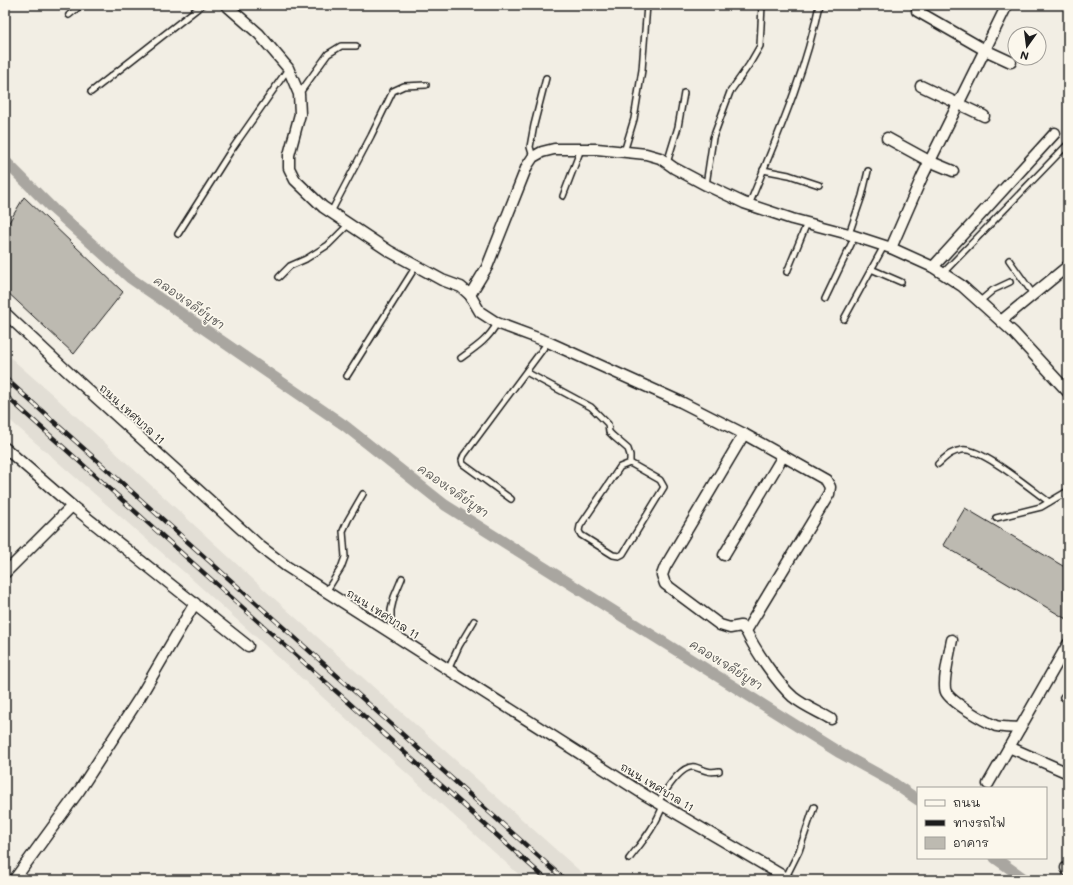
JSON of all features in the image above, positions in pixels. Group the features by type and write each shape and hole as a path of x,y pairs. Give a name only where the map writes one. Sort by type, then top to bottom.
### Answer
{"street":[{"path":"226,5 259,34 288,68 299,94 300,114 289,154 289,168 296,180 324,207 389,251 442,280 461,287 470,295 480,312 497,323 548,342 682,402 744,434 826,480 830,487 829,494 746,631"},
{"path":"887,247 1006,5"},
{"path":"917,11 984,50 1007,60"},
{"path":"921,86 984,116"},
{"path":"934,267 1055,133"},
{"path":"887,138 930,161 954,171"},
{"path":"470,295 487,267 527,166 533,157 542,152 554,149 597,149 646,154 660,158 706,185 749,205 852,235 887,247 934,267 962,286 1001,321 1068,392"},
{"path":"1001,321 1068,266"},
{"name":"ถนน เทศบาล 11","path":"5,313 261,547 286,566 660,803 788,879"},
{"path":"744,434 665,566 662,575 664,584 720,626 730,628 741,626 746,631 751,642 794,699 831,719"},
{"path":"5,448 72,506 248,646"},
{"path":"724,555 783,456"},
{"path":"5,573 72,506"},
{"path":"14,880 83,784 140,697 195,603"},
{"path":"952,640 945,681 945,691 952,699 988,722 997,726 1020,728"},
{"path":"988,784 1068,644"},
{"path":"1009,747 1068,773"}],"lane":[{"path":"69,15 81,5"},
{"path":"91,92 202,5"},
{"path":"624,152 634,119 642,70 647,5"},
{"path":"706,185 713,138 730,92 760,46 762,5"},
{"path":"749,205 800,79 816,24 819,5"},
{"path":"299,94 328,54 340,46 356,46"},
{"path":"178,234 230,152 288,68"},
{"path":"533,157 530,147 546,78"},
{"path":"331,212 393,91 404,86 426,85"},
{"path":"667,163 678,127 684,93"},
{"path":"943,273 1068,144"},
{"path":"563,196 581,149"},
{"path":"763,170 789,175 819,185"},
{"path":"825,299 852,235 868,171"},
{"path":"787,272 807,222"},
{"path":"278,277 290,266 306,259 328,245 349,224"},
{"path":"844,319 871,269 887,247"},
{"path":"1009,260 1033,294"},
{"path":"347,376 416,266"},
{"path":"871,269 901,282"},
{"path":"979,302 993,290 1010,282"},
{"path":"461,358 489,336 497,323"},
{"path":"511,499 463,464 462,460 464,455 548,342"},
{"path":"526,372 592,407 608,424 609,432 628,450 630,455 630,463"},
{"path":"938,464 949,454 962,450 972,450 1008,472 1049,502"},
{"path":"630,463 660,480 664,487 623,554 619,556 613,555 581,535 579,531 580,526 620,467 630,463"},
{"path":"996,518 1041,507 1068,491"},
{"path":"326,592 346,557 344,531 348,520 363,494"},
{"path":"391,633 391,610 394,596 402,578"},
{"path":"448,670 459,646 474,621"},
{"path":"628,859 648,835 659,817 660,803 679,773 688,767 694,767 711,773 719,771"},
{"path":"788,879 814,807"}],"shaded area":[{"path":"5,353 52,394 268,593 590,880 525,880 184,572 5,416"}],"building":[{"path":"24,197 123,292 74,354 5,290 5,229"},
{"path":"965,508 1068,569 1068,616 1066,619 943,545"}],"waterway":[{"name":"คลองเจดีย์บูชา","path":"5,161 53,209 130,278 344,425 445,505 840,753 889,780 917,799"},
{"name":"คลองเจดีย์บูชา","path":"996,859 1026,880"}],"railway":[{"path":"5,378 565,880"},
{"path":"5,395 547,880"}]}
